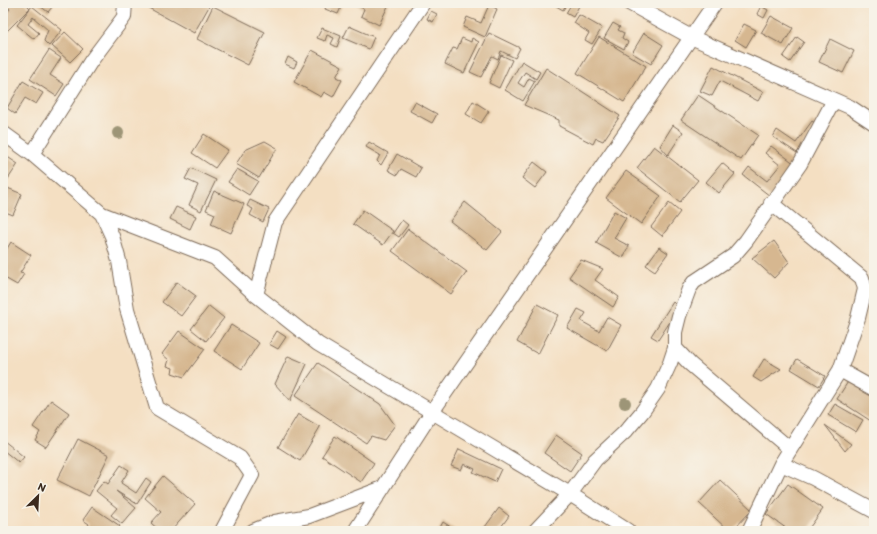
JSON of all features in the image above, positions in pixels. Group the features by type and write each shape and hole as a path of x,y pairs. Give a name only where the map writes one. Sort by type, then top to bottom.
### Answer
{"street":[{"path":"32,154 92,61 124,17 125,3"},
{"path":"256,295 275,222 423,3"},
{"path":"629,3 690,37 850,107 874,123"},
{"path":"355,531 432,412 690,37 715,3"},
{"path":"535,531 570,494 595,460 625,432 642,412 658,389 675,348 675,332 678,316 689,290 694,282 733,256 746,242 771,203 800,164 834,100"},
{"path":"3,133 32,154 102,214 215,258 256,295 318,344 570,494 628,531"},
{"path":"749,531 781,464 840,370 858,318 865,289 865,283 862,278 771,203"},
{"path":"102,214 112,236 118,255 127,309 158,408 240,458 252,476 222,531"},
{"path":"675,348 690,364 790,449"},
{"path":"840,370 874,389"},
{"path":"781,464 813,478 874,511"},
{"path":"254,531 275,522 309,516 383,488"}],"building":[{"path":"4,3 25,3 30,8 3,35 3,17 10,9"},
{"path":"36,3 50,3 53,6 48,12"},
{"path":"147,3 211,3 194,33 145,6"},
{"path":"327,3 343,3 338,14 325,9"},
{"path":"357,3 389,4 379,25 361,16 364,9 357,5"},
{"path":"551,3 567,3 563,10"},
{"path":"572,3 579,6 573,17 566,13"},
{"path":"489,5 497,9 485,37 463,27 467,17 481,23"},
{"path":"32,6 62,30 49,46 44,41 48,30 33,17 28,24 39,33 34,39 17,25"},
{"path":"213,6 265,32 248,65 197,39"},
{"path":"761,6 768,10 764,18 757,14"},
{"path":"431,11 437,14 433,22 427,19"},
{"path":"579,15 602,28 592,44 585,40 589,33 574,23"},
{"path":"771,16 793,28 783,45 761,33"},
{"path":"613,23 620,27 618,30 624,33 622,38 628,42 624,49 604,38"},
{"path":"744,24 756,30 746,47 735,40"},
{"path":"349,26 374,37 369,49 343,38"},
{"path":"322,28 341,36 337,47 331,44 334,38 327,35 325,41 317,38"},
{"path":"65,32 83,49 70,62 52,46"},
{"path":"489,33 520,48 515,58 501,51 498,59 492,56 481,77 470,72"},
{"path":"644,33 663,45 651,64 632,53"},
{"path":"599,37 646,66 624,102 577,73"},
{"path":"797,37 804,42 790,62 783,57"},
{"path":"462,38 471,42 472,38 479,42 464,73 445,64 453,48 457,49"},
{"path":"830,39 854,51 843,73 819,62"},
{"path":"49,50 61,58 50,75 64,84 56,96 30,79"},
{"path":"312,50 342,66 336,77 342,80 333,97 324,92 321,97 294,82"},
{"path":"501,55 512,60 499,88 489,83"},
{"path":"288,57 297,62 294,68 285,64"},
{"path":"522,61 540,72 536,79 525,72 518,83 524,87 529,78 535,81 523,101 505,90"},
{"path":"713,66 763,92 758,101 720,81 712,96 700,91"},
{"path":"546,68 620,116 603,141 596,138 593,144 559,126 559,120 524,105"},
{"path":"23,81 43,93 36,104 25,98 15,114 7,108"},
{"path":"698,95 758,135 741,160 681,120"},
{"path":"473,101 489,111 481,123 466,114"},
{"path":"415,102 437,114 432,123 410,111"},
{"path":"812,121 817,124 797,153 773,137 777,130 796,143"},
{"path":"673,125 683,132 668,155 660,146"},
{"path":"204,134 228,150 215,168 192,153"},
{"path":"265,141 277,148 259,178 236,164 245,150"},
{"path":"369,142 388,153 381,165 377,161 380,155 366,147"},
{"path":"654,146 698,180 680,202 637,168"},
{"path":"771,146 795,164 770,196 743,175 749,167 767,181 780,165 765,153"},
{"path":"3,154 18,164 4,185 3,184"},
{"path":"397,154 421,168 416,177 401,169 397,175 388,170"},
{"path":"534,162 547,172 535,188 522,178"},
{"path":"722,163 735,174 719,193 706,182"},
{"path":"191,168 216,180 201,211 189,205 198,185 185,179"},
{"path":"237,169 258,181 249,195 228,182"},
{"path":"626,171 661,196 641,224 606,198"},
{"path":"5,187 22,194 13,215 3,211 3,192"},
{"path":"214,191 244,204 231,233 211,224 215,214 206,210"},
{"path":"250,200 269,209 263,222 250,215 253,209 247,206"},
{"path":"465,202 502,232 487,250 450,221"},
{"path":"669,203 680,212 662,236 651,227"},
{"path":"176,207 196,216 190,229 170,219"},
{"path":"363,210 393,231 383,245 353,224"},
{"path":"614,211 626,218 614,238 629,246 623,258 596,243"},
{"path":"402,220 408,225 399,237 393,233"},
{"path":"408,229 467,272 451,294 392,251"},
{"path":"774,241 789,262 774,278 752,258"},
{"path":"11,242 31,255 20,273 24,274 17,285 3,277 3,255"},
{"path":"659,247 668,253 655,271 646,265"},
{"path":"581,260 603,269 595,280 619,297 613,307 569,277"},
{"path":"177,282 196,296 181,316 162,302"},
{"path":"673,302 679,308 658,340 651,336"},
{"path":"537,304 558,315 538,354 517,342"},
{"path":"209,306 224,318 206,341 191,329"},
{"path":"578,309 586,313 581,321 599,331 607,317 621,325 607,351 567,328"},
{"path":"231,325 259,343 242,369 214,351"},
{"path":"179,331 205,349 184,377 172,373 173,368 167,366 169,360 162,354"},
{"path":"277,331 286,337 278,349 269,344"},
{"path":"288,356 307,364 290,401 275,384"},
{"path":"764,359 781,369 761,382 753,377"},
{"path":"797,359 825,376 819,386 791,369"},
{"path":"318,363 380,404 395,425 384,440 371,436 366,443 295,396"},
{"path":"851,377 874,392 874,423 837,399"},
{"path":"51,400 69,413 46,447 35,440 40,432 33,427"},
{"path":"835,404 863,420 856,432 828,415"},
{"path":"298,414 320,427 300,461 278,447"},
{"path":"825,425 851,444 845,451"},
{"path":"556,435 582,453 570,471 544,453"},
{"path":"335,436 374,463 361,482 322,456"},
{"path":"78,439 109,455 89,496 57,480"},
{"path":"3,440 24,457 19,463 3,450"},
{"path":"459,449 501,469 495,482 473,472 475,469 464,464 461,470 451,466"},
{"path":"121,465 129,470 121,483 136,493 146,478 151,482 137,504 116,491 136,508 122,524 111,515 117,508 96,491 104,481 108,484"},
{"path":"163,476 195,504 171,531 160,531 151,523 161,512 145,498"},
{"path":"720,480 752,510 732,531 729,531 699,503"},
{"path":"788,484 823,509 807,531 790,531 766,514"},
{"path":"92,507 120,526 116,531 85,531 89,524 83,520"},
{"path":"499,508 509,516 498,531 482,531"},
{"path":"443,522 457,531 438,531"},
{"path":"303,526 311,531 300,531"}]}
